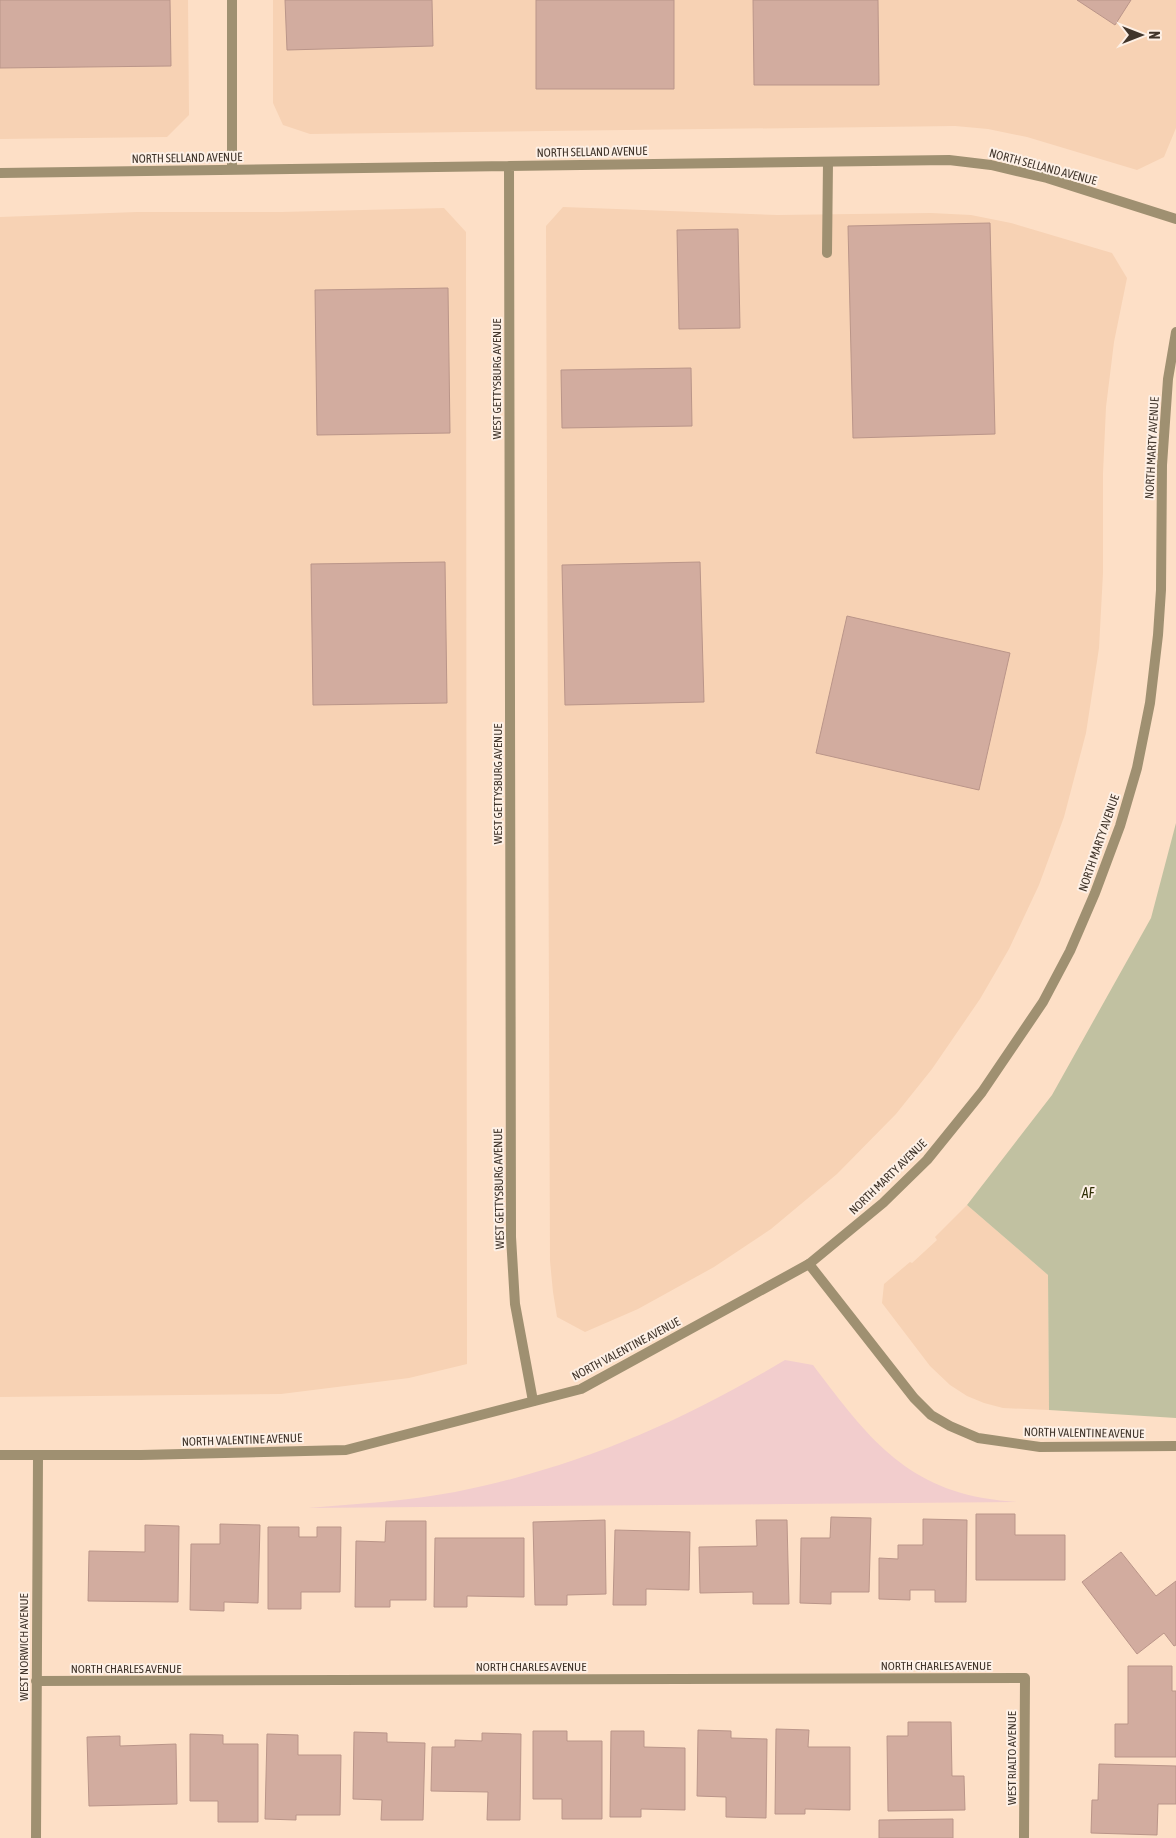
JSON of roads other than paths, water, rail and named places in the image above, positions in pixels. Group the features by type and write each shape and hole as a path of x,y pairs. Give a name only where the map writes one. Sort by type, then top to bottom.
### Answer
{"street":[{"path":"232,0 232,170"},
{"name":"NORTH SELLAND AVENUE","path":"0,173 949,160 991,164 1047,178 1176,219"},
{"path":"827,253 828,162"},
{"name":"WEST GETTYSBURG AVENUE","path":"509,166 511,1238 515,1304 533,1401"},
{"name":"NORTH MARTY AVENUE","path":"809,1264 884,1202 927,1160 982,1092 1043,1002 1070,951 1096,892 1120,826 1136,768 1150,703 1161,590 1162,464 1168,380 1176,332"},
{"name":"NORTH VALENTINE AVENUE","path":"0,1455 141,1455 346,1450 580,1388 809,1264 914,1398 931,1415 950,1426 978,1438 1040,1446 1176,1446"},
{"name":"WEST NORWICH AVENUE","path":"36,1838 38,1456"},
{"name":"NORTH CHARLES AVENUE","path":"36,1681 1025,1678"},
{"name":"WEST RIALTO AVENUE","path":"1024,1838 1025,1678"}],"water":[{"name":"AF","path":"1176,823 1176,1418 1049,1410 1048,1275 967,1205 1052,1095 1151,918"}]}
